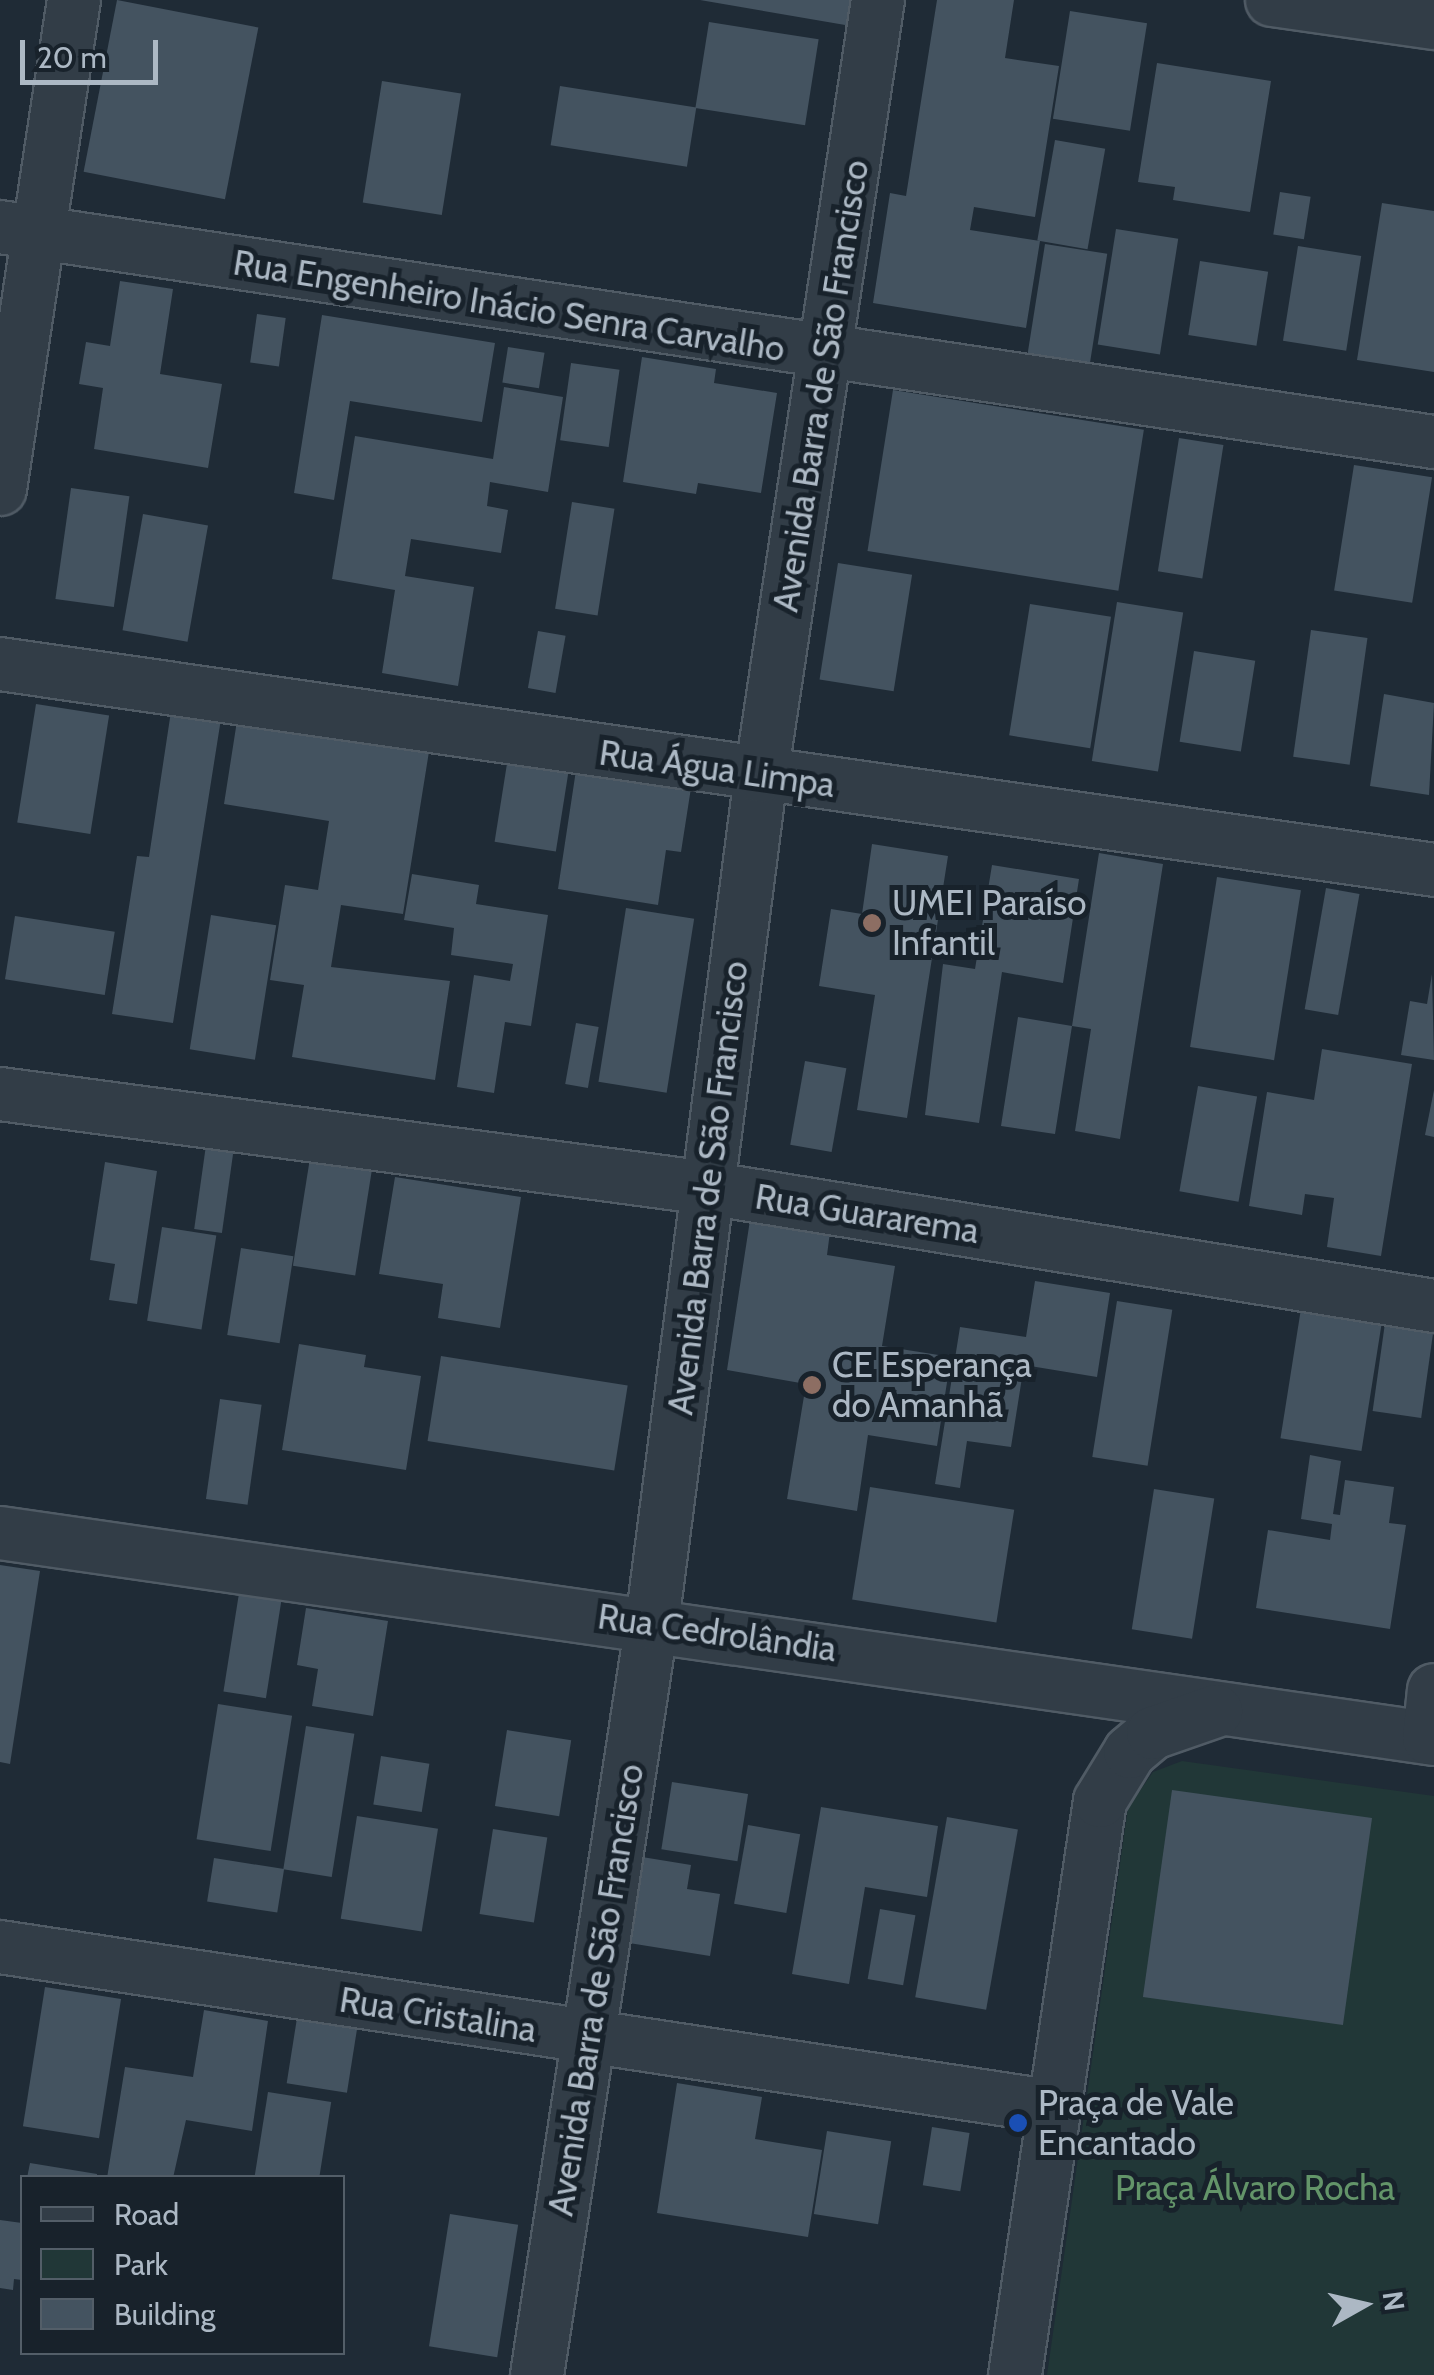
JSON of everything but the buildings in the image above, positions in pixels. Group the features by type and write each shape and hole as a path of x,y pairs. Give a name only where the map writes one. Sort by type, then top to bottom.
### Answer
{"street":[{"path":"0,489 18,230 74,0"},
{"name":"Avenida Barra de São Francisco","path":"537,2375 652,1623 761,776 878,0"},
{"path":"1272,0 1434,23"},
{"name":"Rua Engenheiro Inácio Senra Carvalho","path":"18,230 826,355 1434,442"},
{"name":"Rua Água Limpa","path":"0,664 1434,870"},
{"name":"Rua Guararema","path":"0,1094 707,1188 1434,1306"},
{"name":"Rua Cedrolândia","path":"0,1532 1232,1709 1432,1722"},
{"path":"1016,2375 1100,1801 1112,1774 1153,1732 1190,1716 1232,1709"},
{"name":"Rua Cristalina","path":"0,1947 1054,2107"}],"green space":[{"name":"Praça Álvaro Rocha","path":"1182,1761 1434,1796 1434,2375 1047,2375 1128,1808 1153,1772"}],"place":[{"name":"UMEI Paraíso Infantil","path":"872,923"},
{"name":"CE Esperança do Amanhã","path":"812,1385"},
{"name":"Praça de Vale Encantado","path":"1018,2123"}]}
